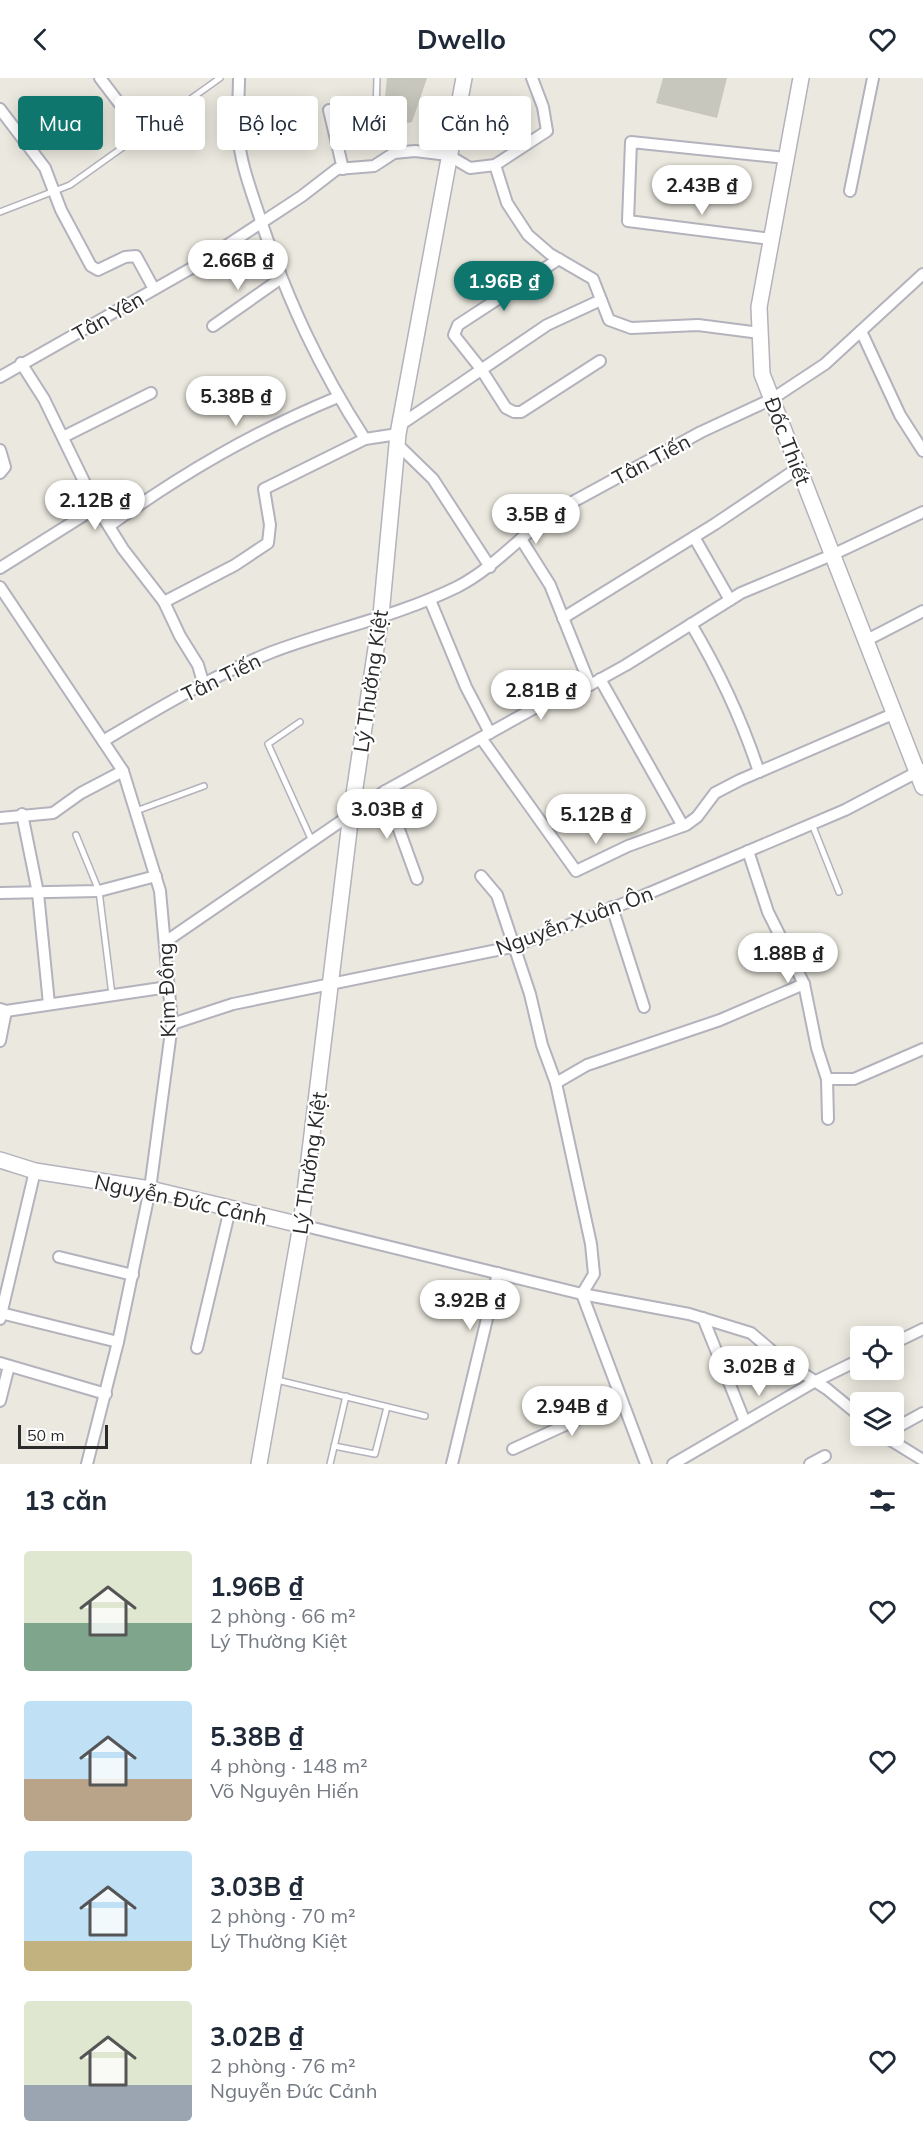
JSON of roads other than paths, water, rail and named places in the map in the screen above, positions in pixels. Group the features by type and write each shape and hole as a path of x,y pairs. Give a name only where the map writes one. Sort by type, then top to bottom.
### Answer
{"street":[{"path":"99,78 115,99"},
{"path":"239,78 238,134 249,186 280,279 303,332 338,397 365,439"},
{"name":"Lý Thường Kiệt","path":"259,1464 272,1379 301,1225 351,814 381,615 398,434 464,78"},
{"path":"532,78 543,107 547,131 495,165 507,202 528,235 559,259 593,279 609,320 631,328 698,325 760,333"},
{"name":"Đốc Thiết","path":"801,78 759,307 762,374 893,714 921,776"},
{"path":"850,191 873,78"},
{"path":"0,109 45,168 53,191 91,266 98,270 125,257 136,256 154,289"},
{"path":"329,110 343,169"},
{"path":"771,238 628,221 632,142 786,158"},
{"name":"Tân Yên","path":"0,377 21,363 108,318 197,265 262,223 337,169 375,166 393,153 415,151 448,155 470,168 495,165"},
{"path":"559,259 456,327 455,337 481,369 506,408 518,413 600,361"},
{"name":"Tân Tiến","path":"103,741 203,682 273,652 430,600 490,567 540,522 584,495 700,432 772,399 825,364 923,274"},
{"path":"213,326 280,279"},
{"path":"164,602 235,565 268,543 270,525 264,489 365,439 398,434 481,369 547,325 601,300"},
{"path":"861,331 900,415 923,451"},
{"path":"21,363 63,437 97,507 123,549 164,602 180,636 198,665 203,682"},
{"path":"63,437 151,393"},
{"path":"109,526 154,494 245,438 338,397"},
{"path":"398,434 433,478 490,567"},
{"path":"0,450 5,467 0,473"},
{"path":"563,618 694,537 798,468"},
{"path":"0,568 97,507"},
{"path":"165,942 385,791 551,699 590,685 730,600 923,512"},
{"path":"694,537 730,600"},
{"path":"521,539 550,585 590,685"},
{"name":"Kim Đồng","path":"0,587 123,771 160,891 172,1024 150,1189 118,1342 87,1464"},
{"path":"430,600 485,736 576,871 628,846 683,826 697,817 715,793 893,714"},
{"path":"865,641 923,611"},
{"path":"691,624 717,667 746,731 759,772"},
{"path":"600,679 683,826"},
{"path":"0,818 22,814 53,813 81,793 123,771"},
{"name":"Nguyễn Xuân Ôn","path":"172,1024 232,1004 512,947 748,851 921,776"},
{"path":"385,791 417,879"},
{"path":"22,814 38,893 49,1004"},
{"path":"748,851 768,912 804,984 817,1048 827,1079 828,1119"},
{"path":"0,893 99,891 156,876"},
{"path":"481,876 497,895 512,947 530,994 542,1046 556,1083 591,1244 594,1274 582,1294 646,1464"},
{"path":"612,907 644,1007"},
{"path":"556,1083 586,1065 720,1020 804,984"},
{"path":"0,1041 3,1010 168,987"},
{"path":"827,1079 854,1079 923,1049"},
{"name":"Nguyễn Đức Cảnh","path":"0,1160 35,1170 150,1189 582,1294 703,1318 751,1333 850,1409"},
{"path":"35,1170 0,1316 118,1342"},
{"path":"197,1348 230,1209"},
{"path":"59,1257 133,1275"},
{"path":"452,1464 498,1273"},
{"path":"703,1318 745,1422"},
{"path":"904,1338 923,1329"},
{"path":"673,1464 814,1382 850,1364"},
{"path":"0,1401 4,1365 106,1394"},
{"path":"513,1449 620,1400"},
{"path":"904,1423 923,1413"},
{"path":"900,1446 923,1460"},
{"path":"810,1464 825,1456"}],"lane":[{"path":"194,96 220,78"},
{"path":"376,96 377,78"},
{"path":"0,212 70,185 117,150"},
{"path":"300,722 268,744 312,841"},
{"path":"136,811 204,786"},
{"path":"812,824 838,892"},
{"path":"76,835 99,891 111,995"},
{"path":"272,1379 425,1416"},
{"path":"330,1464 345,1396"},
{"path":"334,1446 375,1454 387,1407"}]}
